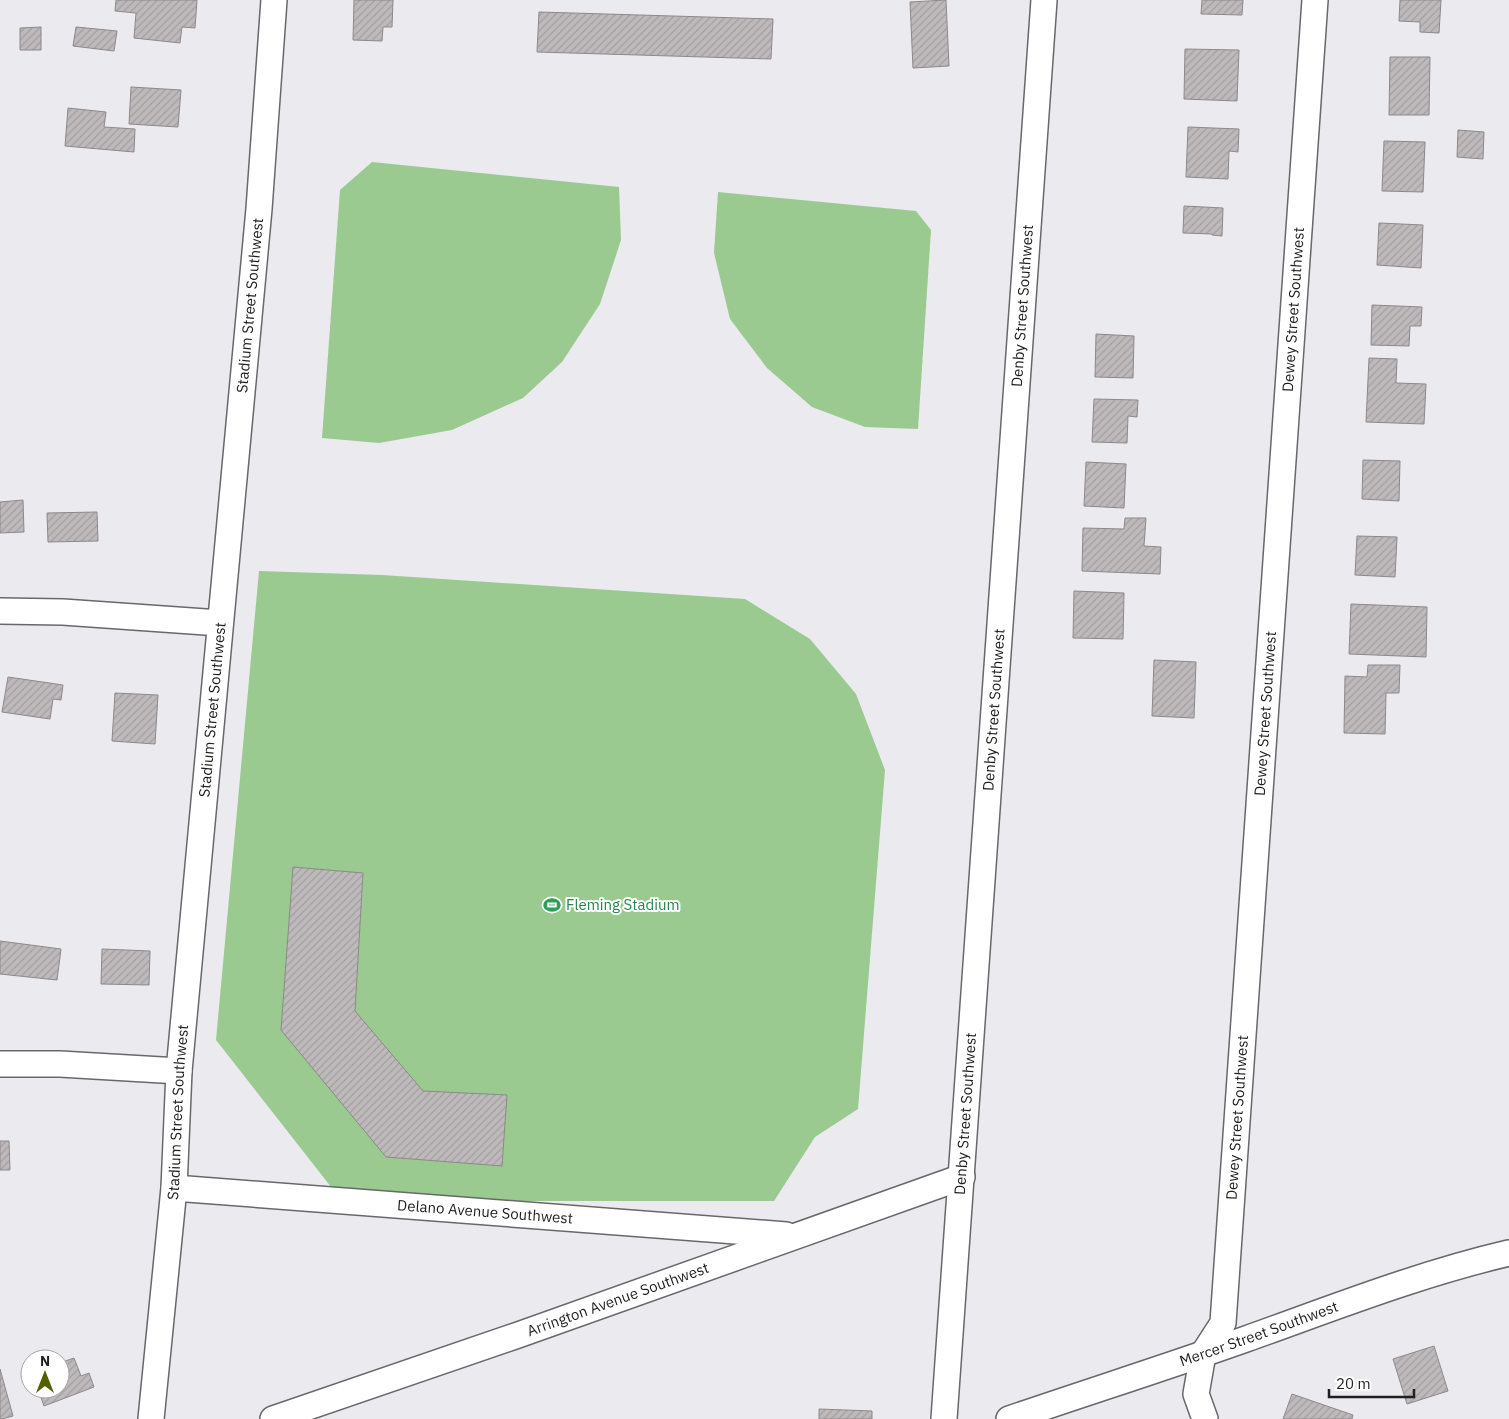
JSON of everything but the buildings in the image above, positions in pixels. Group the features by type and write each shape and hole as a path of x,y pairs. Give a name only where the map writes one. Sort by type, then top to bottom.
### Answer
{"street":[{"name":"Stadium Street Southwest","path":"151,1419 174,1188 179,1071 258,209 274,0"},
{"name":"Denby Street Southwest","path":"944,1419 1044,0"},
{"name":"Dewey Street Southwest","path":"1205,1419 1196,1394 1202,1354 1223,1323 1315,0"},
{"path":"0,611 63,612 220,623"},
{"path":"0,1064 60,1064 179,1071"},
{"name":"Arrington Avenue Southwest","path":"273,1419 511,1338 962,1177"},
{"name":"Delano Avenue Southwest","path":"174,1188 796,1236"},
{"name":"Mercer Street Southwest","path":"1009,1419 1202,1354 1388,1288 1472,1262 1509,1253"}],"green space":[{"path":"372,162 619,187 621,240 600,304 562,362 523,398 452,430 379,443 322,438 340,190"},
{"path":"718,192 916,211 931,230 918,429 865,427 812,407 767,368 730,319 714,253"},
{"name":"Fleming Stadium","path":"259,571 382,575 745,599 810,639 856,694 885,770 858,1109 815,1137 774,1201 342,1201 216,1040"}],"place":[{"name":"Fleming Stadium","path":"552,905"}]}
